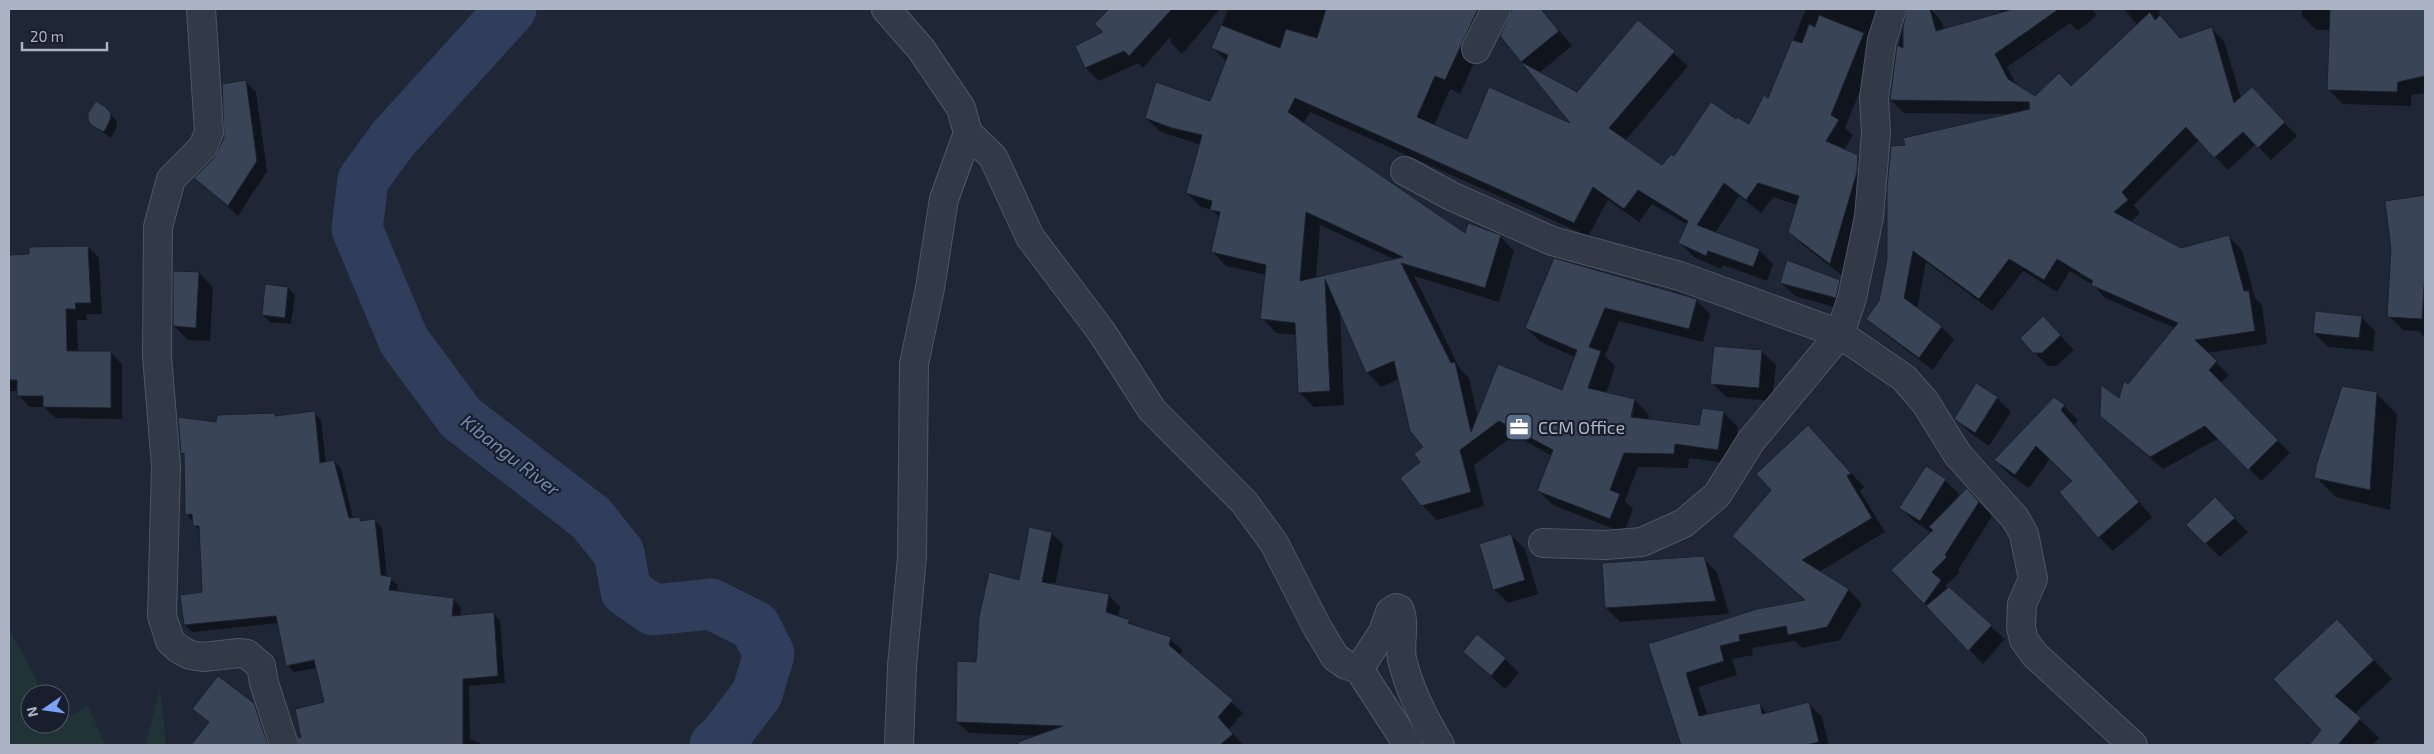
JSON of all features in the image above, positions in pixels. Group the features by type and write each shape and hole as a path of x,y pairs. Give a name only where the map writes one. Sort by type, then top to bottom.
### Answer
{"street":[{"path":"201,9 209,132 203,147 171,179 157,237 157,356 166,466 162,616 170,641 180,650 190,655 203,657 239,653 247,654 255,660 264,674 264,683 284,745"},
{"path":"886,9 921,49 961,108 968,133 993,158 1030,237 1101,331 1152,410 1244,502 1274,543 1317,627 1336,657 1346,665 1359,668 1408,745"},
{"path":"1476,49 1496,9"},
{"path":"1543,543 1605,546 1642,542 1684,524 1717,495 1751,441 1840,334 1852,298 1869,217 1875,141 1874,98 1882,40 1892,9"},
{"path":"899,745 902,666 912,557 914,364 930,288 944,198 968,133"},
{"path":"1405,171 1451,196 1552,241 1680,276 1840,334 1904,378 1925,402 1958,455 2015,518 2024,534 2033,578 2022,604 2021,627 2024,640 2035,655 2133,745"},
{"path":"1359,668 1382,632 1390,612 1396,608 1399,609 1402,619 1402,660 1418,704 1440,745"}],"green space":[{"path":"9,630 35,676 37,684 20,684 20,734 70,734 70,716 88,705 105,745 9,745"},
{"path":"160,690 166,745 145,745"}],"building":[{"path":"1109,9 1172,9 1129,56 1124,51 1085,68 1075,46 1103,32 1094,24"},
{"path":"1326,9 1478,9 1445,80 1435,76 1417,117 1467,139 1489,87 1570,123 1500,36 1512,9 1541,9 1559,31 1521,62 1577,92 1638,20 1675,51 1609,128 1662,165 1671,154 1674,156 1711,102 1736,119 1737,117 1749,124 1764,95 1768,98 1792,40 1802,43 1809,24 1815,27 1819,15 1864,33 1831,115 1839,120 1826,141 1858,155 1857,172 1830,264 1788,232 1799,196 1758,183 1746,200 1724,183 1697,225 1760,249 1753,267 1708,251 1706,256 1678,243 1688,221 1638,190 1624,209 1593,187 1574,223 1295,98 1288,112 1465,233 1468,223 1501,235 1485,288 1401,263 1451,363 1455,362 1471,432 1498,364 1562,390 1577,350 1525,328 1554,258 1697,299 1689,329 1605,308 1589,347 1601,351 1588,388 1635,399 1631,417 1699,425 1702,408 1724,411 1718,450 1675,444 1674,454 1624,453 1610,490 1620,494 1610,519 1537,491 1553,450 1499,421 1460,450 1471,492 1421,506 1400,478 1420,462 1414,454 1423,447 1410,431 1394,361 1366,373 1325,279 1330,391 1298,393 1295,323 1260,319 1266,265 1211,252 1220,212 1210,210 1212,201 1186,193 1202,135 1172,128 1145,118 1156,82 1210,101 1228,55 1211,48 1221,25 1280,48 1286,29 1317,38","holes":["1306,212 1403,257 1300,281"]},
{"path":"1907,9 1930,9 1936,31 2013,9 2059,9 1995,54 2008,79 2035,96 2059,73 2071,86 2150,12 2155,20 2160,15 2180,38 2212,27 2234,103 2252,87 2285,122 2258,148 2243,132 2214,158 2186,127 2122,192 2128,200 2114,212 2181,248 2229,235 2244,291 2249,291 2255,331 2195,340 2217,361 2209,370 2278,440 2248,470 2205,426 2150,457 2100,416 2101,385 2119,398 2124,381 2128,384 2178,323 2091,285 2093,281 2057,259 2044,280 2009,259 1979,299 1913,251 1904,298 1942,326 1919,358 1866,319 1879,301 1887,259 1887,188 1891,146 1905,145 1903,138 2030,109 2029,102 1890,100 1897,45 1903,48 1903,27"},
{"path":"2330,9 2425,9 2425,76 2398,82 2397,92 2327,90"},
{"path":"246,80 257,161 228,206 194,178 214,158 224,138 222,84"},
{"path":"96,101 107,108 111,114 104,132 91,125 88,120 88,113"},
{"path":"2425,195 2425,272 2422,319 2387,317 2391,249 2385,201"},
{"path":"88,246 91,303 75,303 76,309 66,309 67,351 111,351 111,408 43,407 43,396 17,396 17,380 9,380 9,255 29,254 29,247"},
{"path":"1787,260 1840,280 1836,298 1780,283"},
{"path":"173,271 199,272 196,328 173,326"},
{"path":"265,284 288,287 285,318 262,315"},
{"path":"2315,311 2362,316 2359,338 2313,333"},
{"path":"2043,316 2061,335 2042,353 2033,353 2020,338"},
{"path":"1714,346 1762,350 1759,388 1710,384"},
{"path":"1976,383 1998,397 1975,433 1954,419"},
{"path":"2342,386 2377,392 2370,490 2314,478"},
{"path":"2054,397 2065,405 2061,410 2139,502 2098,538 2059,492 2072,481 2036,446 2015,475 1994,460"},
{"path":"315,411 320,463 334,460 349,518 360,517 360,521 375,519 381,575 392,577 389,590 454,598 452,616 494,612 498,676 463,679 463,745 299,745 297,736 301,738 295,709 324,702 314,660 286,666 276,616 184,625 180,595 202,592 199,526 193,526 192,514 185,515 184,453 181,454 178,417 216,422 217,415 275,413 275,416"},
{"path":"1808,425 1851,473 1847,476 1872,518 1802,560 1849,589 1827,627 1788,635 1786,626 1739,635 1740,641 1720,646 1724,661 1686,673 1699,716 1760,703 1762,714 1809,702 1819,742 1805,745 1681,745 1648,644 1757,609 1805,600 1732,536 1771,490 1756,474"},
{"path":"1926,466 1946,479 1920,521 1899,508"},
{"path":"1967,488 1979,502 1945,555 1947,557 1932,572 1941,580 1924,604 1891,570 1933,530 1929,527"},
{"path":"2215,497 2235,518 2205,544 2186,525"},
{"path":"1029,527 1052,532 1042,582 1109,594 1106,612 1130,620 1128,623 1171,637 1169,645 1233,700 1218,717 1233,734 1220,745 1019,745 1018,742 1063,726 956,722 957,661 976,662 979,617 989,572 1019,580"},
{"path":"1511,534 1525,580 1493,590 1479,544"},
{"path":"1704,556 1716,601 1605,608 1602,563"},
{"path":"1949,587 1992,625 1968,651 1926,606"},
{"path":"2337,619 2374,660 2335,696 2361,718 2338,745 2309,745 2321,730 2273,679"},
{"path":"1477,634 1506,658 1491,676 1463,652"},
{"path":"218,676 254,703 268,745 191,745 209,722 192,709"}],"waterway":[{"name":"Kibangu River","path":"511,9 393,139 363,180 357,229 404,341 461,418 591,518 619,553 626,591 653,610 711,604 755,626 769,654 757,694 724,737 715,745"}],"place":[{"name":"CCM Office","path":"1519,427"}]}
